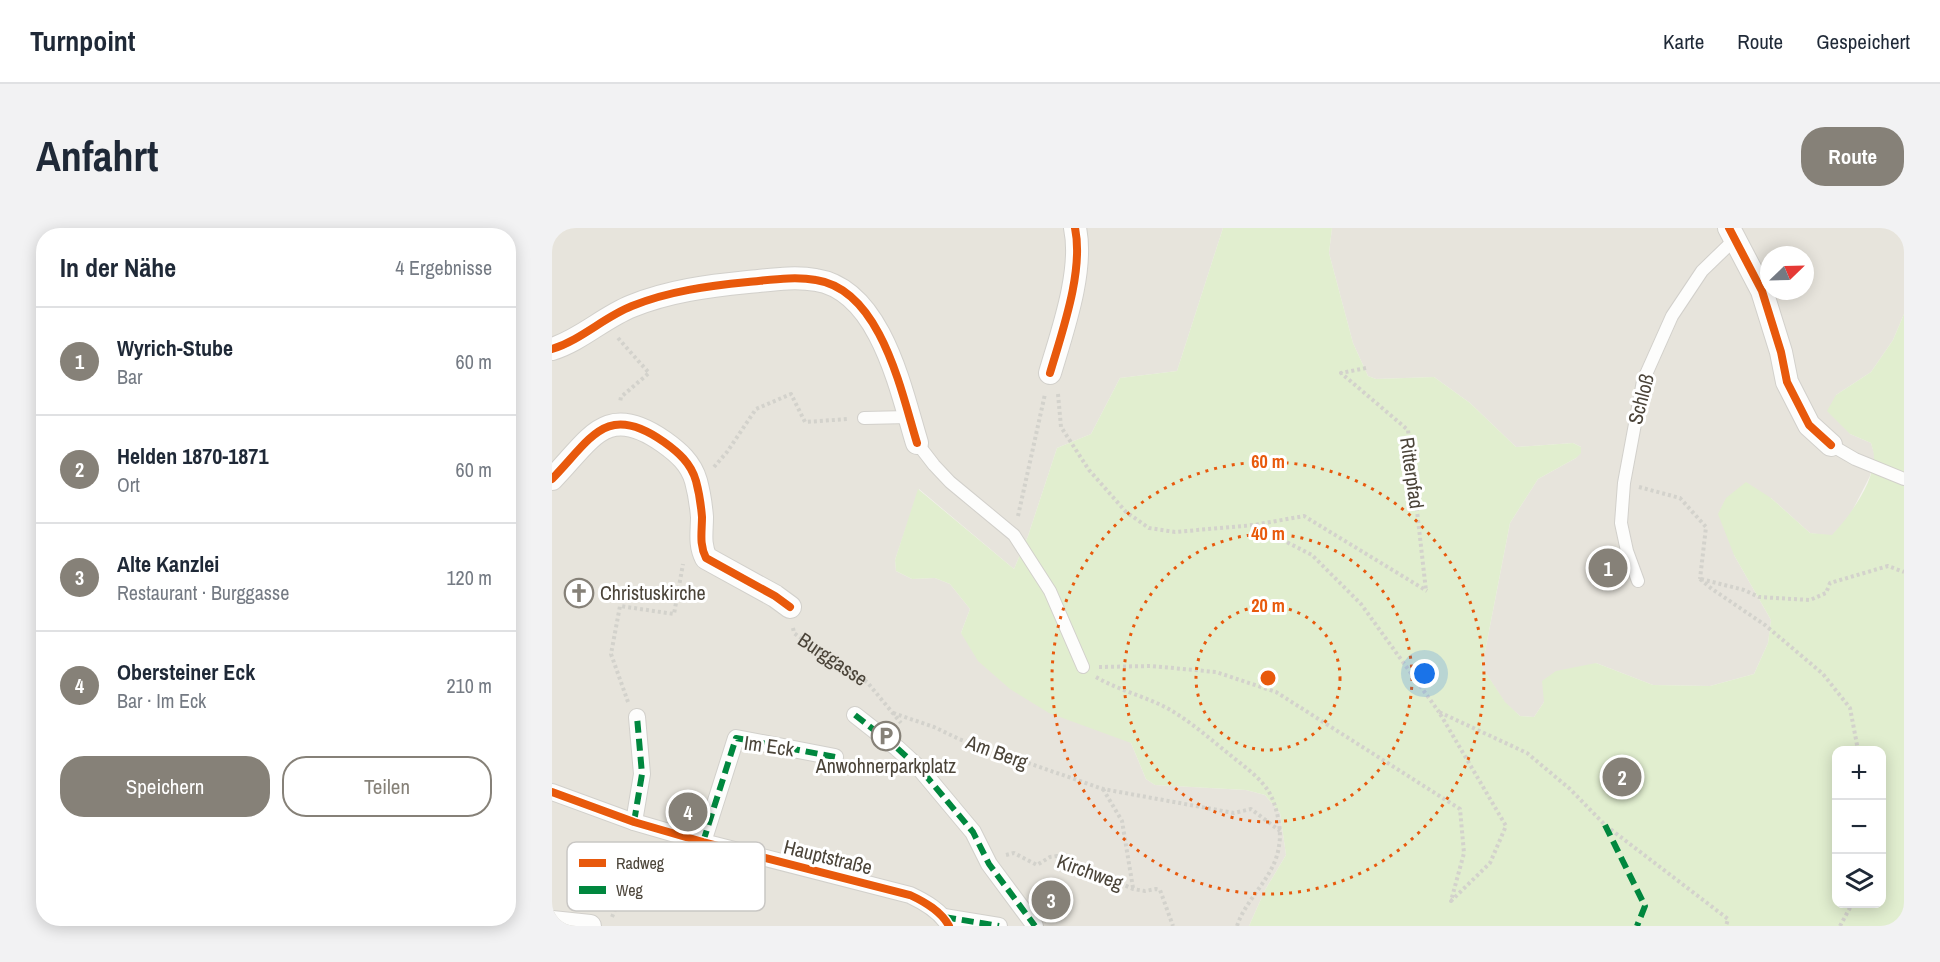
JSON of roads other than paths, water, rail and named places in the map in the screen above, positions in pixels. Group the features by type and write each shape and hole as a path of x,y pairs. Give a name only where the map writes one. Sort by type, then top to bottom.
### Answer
{"street":[{"path":"1050,373 1072,294 1077,250 1076,228"},
{"path":"1737,232 1762,291 1781,352 1787,382 1809,425 1831,445"},
{"path":"552,349 575,339 603,320 660,296 689,289 779,279 818,280 837,287 869,316 894,368 917,443"},
{"name":"Burggasse","path":"552,479 604,427 615,423 634,425 658,438 683,458 695,478 702,517 701,541 706,558 775,596 790,607"},
{"name":"Burggasse","path":"855,716 897,748 922,771 973,832 989,864 1035,926"},
{"path":"634,822 642,774 638,717"},
{"name":"Im Eck","path":"703,842 736,738 835,757"},
{"name":"Hauptstraße","path":"552,792 634,822 703,842"},
{"name":"Hauptstraße","path":"765,858 910,895 922,901 947,921"},
{"path":"947,921 999,926"},
{"path":"552,922 590,926"}],"lane":[{"name":"Schloß","path":"1638,581 1627,550 1621,523 1624,483 1634,419 1643,381 1672,316 1702,272 1737,232"},
{"path":"864,418 909,417"},
{"path":"917,443 950,482 1014,535 1050,591 1083,667"},
{"path":"1831,445 1855,459 1904,479"}],"place":[{"name":"Wyrich-Stube","path":"1608,568"},
{"name":"Christuskirche","path":"579,593"},
{"name":"Anwohnerparkplatz","path":"886,736"},
{"name":"Helden 1870-1871","path":"1622,777"},
{"name":"Obersteiner Eck","path":"688,812"},
{"name":"Alte Kanzlei","path":"1051,900"}]}
